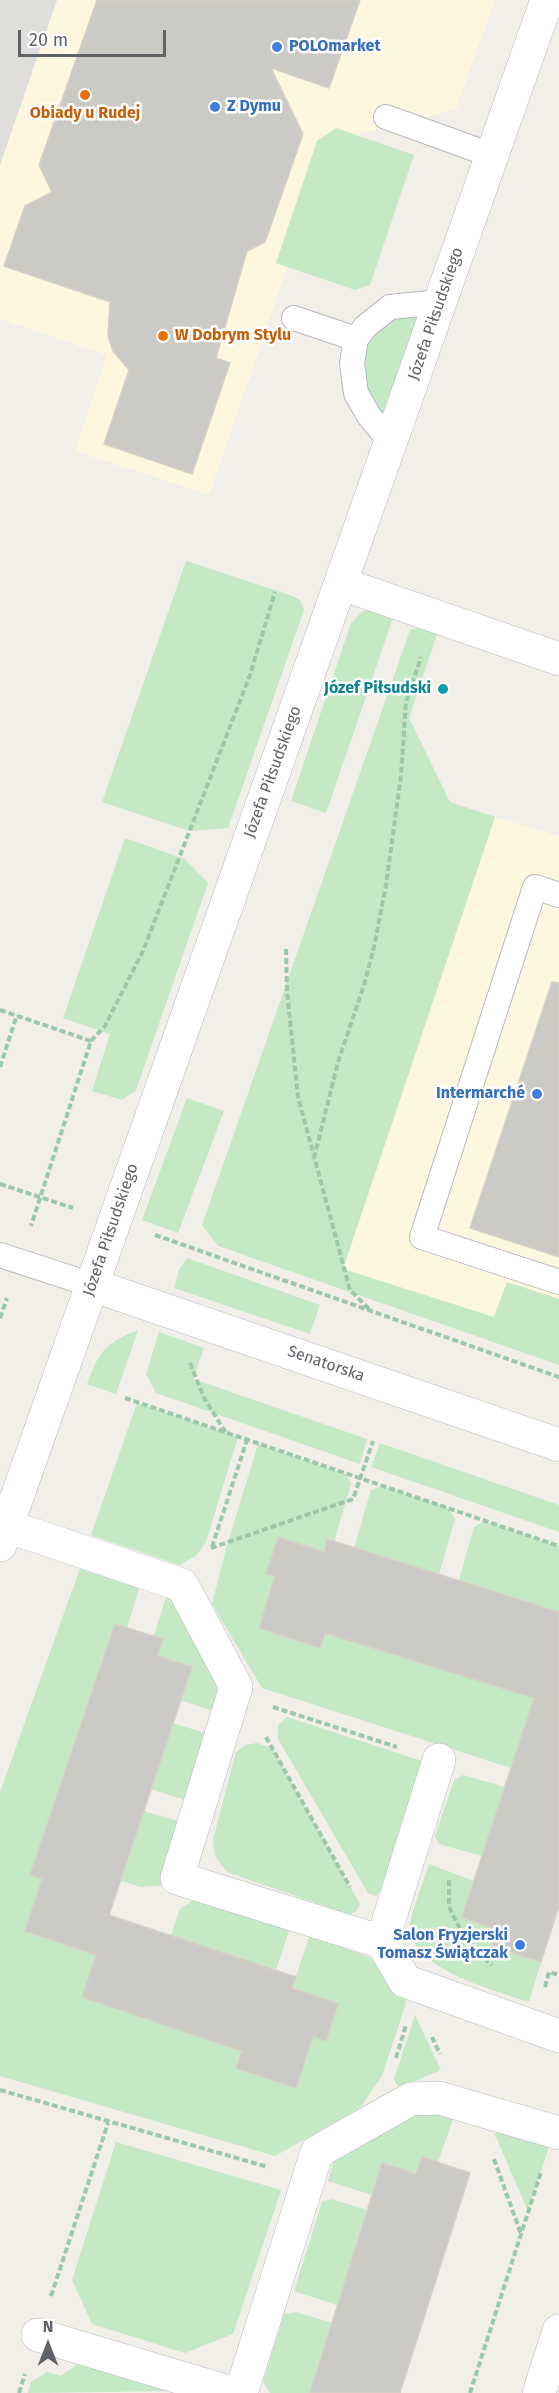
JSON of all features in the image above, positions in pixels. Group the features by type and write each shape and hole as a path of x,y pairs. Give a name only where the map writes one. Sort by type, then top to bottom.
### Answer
{"street":[{"name":"Józefa Piłsudskiego","path":"3,1535 242,856 342,584 547,0"},
{"path":"342,584 559,659"},
{"name":"Senatorska","path":"92,1285 559,1445"},
{"path":"3,1535 182,1585 240,1693 177,1878 382,1942 405,1981 559,2036"},
{"path":"382,1942 439,1760"},
{"path":"241,2393 317,2152 411,2098 439,2098 556,2132"},
{"path":"539,2393 559,2331"},
{"path":"38,2335 232,2393"}],"lane":[{"path":"386,117 491,155"},
{"path":"391,442 369,416 356,393 352,363 356,339 365,327 390,307 440,302"},
{"path":"294,318 356,339"},
{"path":"559,895 535,887 422,1237 559,1282"},
{"path":"10,1259 92,1285"}],"path":[{"path":"10,1259 40,1197 91,1041 105,1026 142,951 250,675 275,592"},
{"path":"314,1158 338,1062 364,986 374,947 386,885 401,776 406,702 435,616"},
{"path":"286,949 287,991 298,1097 350,1290 371,1311"},
{"path":"0,1010 91,1041"},
{"path":"0,1067 17,1015"},
{"path":"0,1184 114,1221 559,1377"},
{"path":"190,1317 188,1346 190,1367 204,1398 226,1433"},
{"path":"125,1398 559,1546"},
{"path":"182,1585 206,1566 247,1440"},
{"path":"211,1548 353,1498 373,1441"},
{"path":"240,1693 439,1760"},
{"path":"240,1693 382,1942"},
{"path":"448,1872 449,1907 466,1941 496,1969"},
{"path":"405,1981 452,2080 476,2109 521,2234"},
{"path":"535,1982 545,1985"},
{"path":"0,2090 309,2179"},
{"path":"19,2393 108,2122"},
{"path":"470,2393 556,2132"}],"shaded area":[{"path":"0,0 57,0 0,165"},
{"path":"57,0 495,0 456,109 331,141 209,495 75,451 107,355 0,319 0,165"},
{"path":"495,817 559,836 559,1299 507,1282 494,1317 343,1269"}],"green space":[{"path":"336,128 414,155 370,285 355,290 276,263 317,141"},
{"path":"440,302 391,442 369,416 356,339 365,327"},
{"path":"186,561 290,595 300,600 304,610 228,828 190,831 102,802"},
{"path":"381,609 395,612 326,813 291,801 351,623 363,611"},
{"path":"421,627 437,634 409,718 450,802 495,817 343,1269 494,1317 507,1282 559,1299 559,1365 218,1246 202,1225 410,630"},
{"path":"125,838 185,859 208,883 136,1090 122,1100 92,1091 110,1034 63,1018"},
{"path":"187,1098 224,1111 178,1233 142,1220"},
{"path":"187,1258 320,1305 310,1334 174,1288 179,1270"},
{"path":"138,1330 116,1394 87,1384 100,1356 110,1344"},
{"path":"159,1332 204,1348 193,1379 367,1439 360,1464 156,1393 146,1374"},
{"path":"137,1403 238,1437 206,1542 196,1556 179,1565 91,1535"},
{"path":"380,1443 559,1505 559,1532 371,1467"},
{"path":"258,1444 346,1474 351,1484 334,1542 327,1539 324,1552 278,1537 266,1574 275,1576 259,1628 320,1647 325,1633 534,1698 511,1768 262,1688 212,1604"},
{"path":"383,1486 448,1508 455,1519 439,1574 354,1548 371,1490"},
{"path":"484,1521 559,1546 559,1612 459,1580 474,1527"},
{"path":"83,1560 142,1579 127,1628 115,1624 30,1875 42,1879 25,1931 96,1955 82,1997 242,2051 237,2067 296,2087 313,2036 326,2040 338,2005 292,1988 310,1935 387,1964 400,1980 406,2003 382,2076 360,2108 275,2156 0,2076 0,1792"},
{"path":"169,1587 229,1680 213,1711 181,1700 192,1667 157,1656 163,1639 154,1636"},
{"path":"287,1717 422,1761 382,1889 376,1896 368,1893 278,1739 278,1725"},
{"path":"173,1723 208,1734 188,1801 151,1789"},
{"path":"257,1743 272,1748 360,1904 357,1910 350,1915 227,1872 215,1856 213,1839 236,1752 246,1745"},
{"path":"463,1775 505,1787 482,1856 439,1844 435,1836 454,1780"},
{"path":"144,1811 178,1821 180,1828 162,1885 141,1887 121,1881"},
{"path":"429,1864 474,1881 462,1917 497,1930 492,1946 541,1962 529,2002 458,1976 425,1955 414,1941 410,1926"},
{"path":"198,1897 290,1928 276,1970 171,1935 180,1909"},
{"path":"415,2015 441,2070 399,2088 394,2079"},
{"path":"414,2110 456,2111 438,2162 422,2157 416,2174 382,2163 372,2195 328,2181 335,2155"},
{"path":"500,2123 551,2140 528,2211 495,2135"},
{"path":"116,2142 281,2190 233,2334 185,2353 92,2324 72,2280"},
{"path":"331,2199 367,2210 337,2305 294,2291 322,2202"},
{"path":"296,2312 332,2323 310,2393 270,2393 263,2382 284,2314"},
{"path":"88,2357 175,2391 28,2393 31,2382 47,2372 61,2376"}],"building":[{"path":"97,0 360,0 329,88 271,68 303,134 265,242 247,251 216,358 230,363 192,474 104,444 129,370 113,351 110,343 108,335 110,302 4,266 25,206 52,192 39,165"},
{"name":"Intermarché","path":"552,982 559,983 559,1257 470,1228"},
{"path":"278,1537 324,1552 327,1539 559,1612 559,1906 541,1962 492,1946 497,1930 462,1917 534,1698 325,1633 320,1648 259,1628 275,1576 266,1574"},
{"path":"115,1624 163,1639 157,1656 192,1667 109,1915 296,1977 292,1988 338,2004 326,2041 313,2036 296,2088 236,2068 242,2051 82,1997 96,1955 25,1931 42,1879 30,1875"},
{"path":"422,2157 470,2173 400,2393 310,2393 382,2163 416,2174"}],"place":[{"name":"POLOmarket","path":"277,47"},
{"name":"Obiady u Rudej","path":"85,95"},
{"name":"Z Dymu","path":"215,107"},
{"name":"W Dobrym Stylu","path":"163,336"},
{"name":"Józef Piłsudski","path":"443,689"},
{"name":"Intermarché","path":"537,1094"},
{"name":"Salon Fryzjerski Tomasz Świątczak","path":"520,1945"}]}
